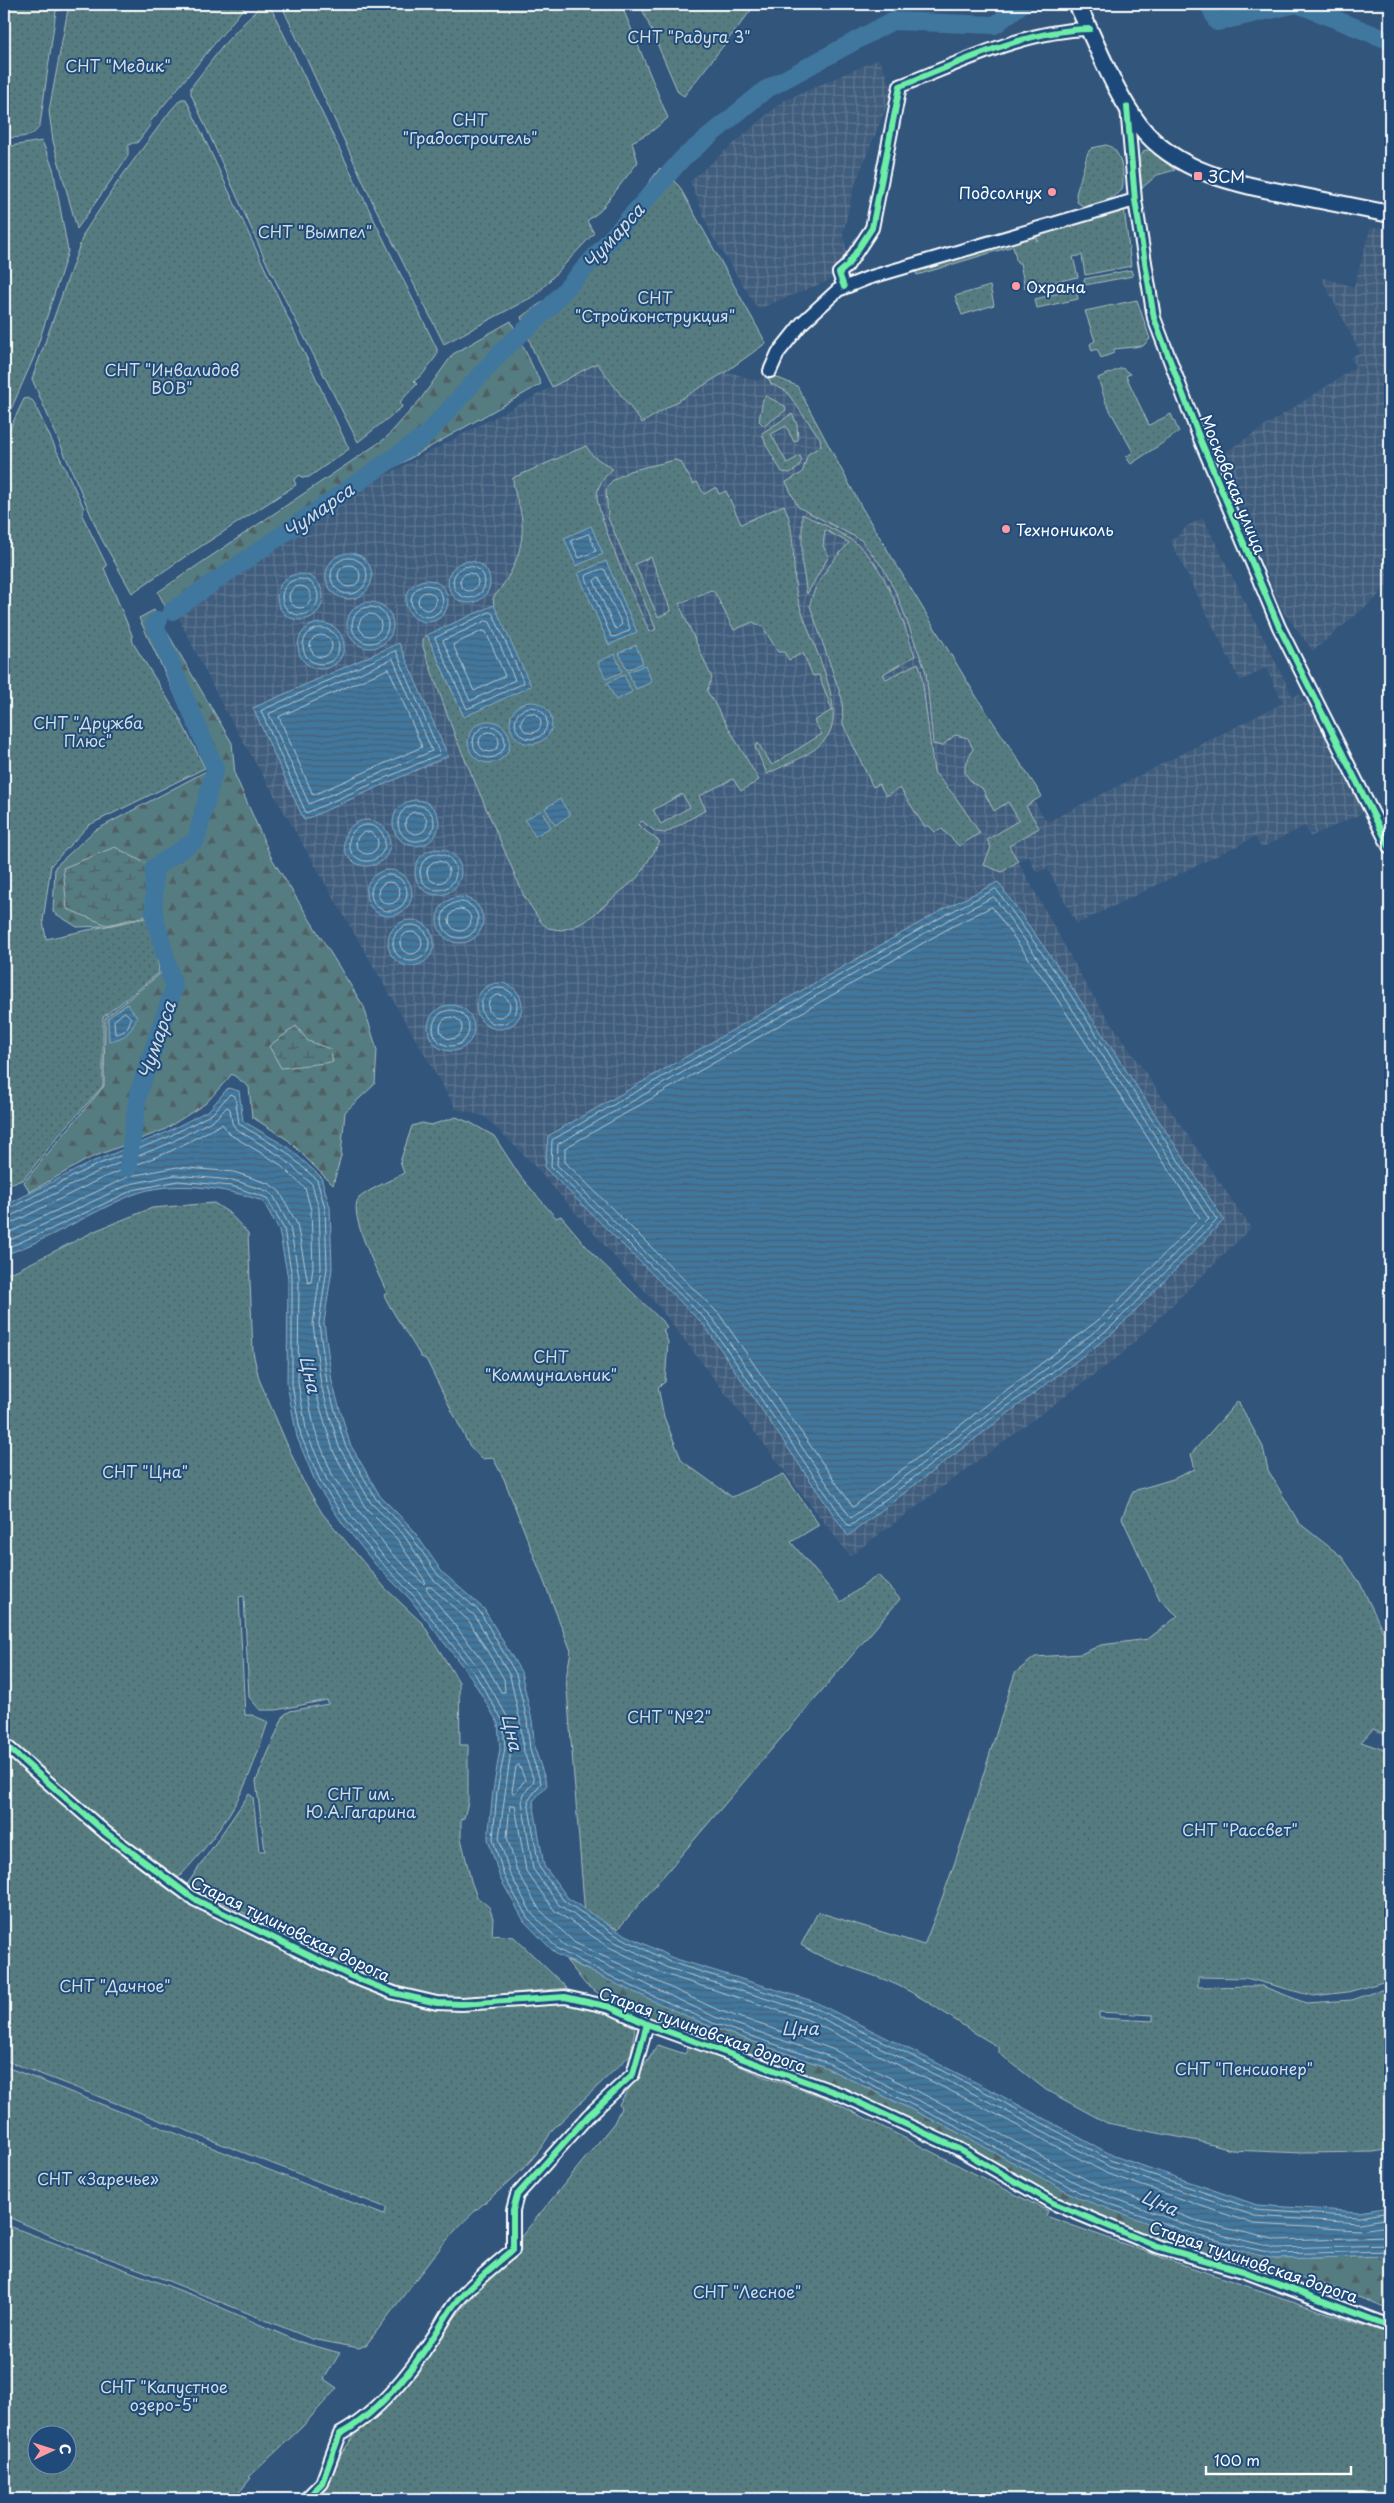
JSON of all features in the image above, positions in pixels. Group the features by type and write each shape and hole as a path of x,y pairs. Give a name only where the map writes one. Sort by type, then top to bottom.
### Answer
{"main road":[{"name":"Московская улица","path":"1078,4 1127,107"},
{"path":"1127,107 1140,126 1159,145 1202,171 1248,186 1390,214"}],"street":[{"path":"844,287 839,273 847,266 872,228 900,86 980,53 1058,32 1090,29"},
{"name":"Московская улица","path":"1127,107 1135,200 1154,318 1198,434 1279,627 1390,848"},
{"path":"770,371 778,353 802,323 838,290 844,287 868,278 1135,200"},
{"name":"Старая тулиновская дорога","path":"4,1744 106,1833 182,1891 194,1899 351,1976 394,1993 437,2004 462,2004 552,1997 579,1998 610,2007 647,2024 840,2094 957,2148 1053,2203 1156,2246 1243,2271 1390,2326"},
{"path":"306,2499 322,2483 340,2434 357,2425 374,2410 431,2341 456,2302 484,2274 513,2250 513,2210 517,2195 588,2116 633,2074 647,2024"}],"shaded area":[{"path":"879,59 893,91 855,184 843,233 850,272 758,309 711,234 690,181 783,101"},
{"path":"1390,228 1390,581 1376,598 1313,651 1282,610 1219,456 1356,367 1350,358 1360,352 1321,277 1354,287 1370,229"},
{"path":"597,363 642,422 727,371 757,381 768,374 797,386 862,508 976,696 1042,796 1034,801 1047,822 1283,703 1266,668 1240,681 1170,540 1179,535 1187,526 1203,518 1293,697 1299,694 1304,703 1308,701 1367,811 1310,837 1305,826 1261,848 1255,837 1077,924 1047,868 1037,873 1028,856 1018,861 1089,990 1251,1228 1122,1354 850,1556 659,1307 530,1161 484,1116 456,1109 226,712 177,615 380,478"}],"green space":[{"path":"4,4 62,4 61,10 56,11 40,125 34,133 29,135 4,138"},
{"name":"СНТ \"Медик\"","path":"69,4 247,4 150,122 151,124 137,143 132,143 128,146 128,156 77,229 53,141 49,111"},
{"name":"СНТ \"Вымпел\"","path":"262,4 269,4 437,349 437,355 423,374 414,381 417,384 400,402 402,407 358,442 268,266 191,94 191,87 226,42"},
{"name":"СНТ \"Градостроитель\"","path":"281,4 621,4 668,118 652,131 632,142 638,162 600,211 587,221 594,233 536,295 444,344 374,205"},
{"name":"СНТ \"Радуга 3\"","path":"640,4 756,4 684,96 678,92"},
{"name":"СНТ \"Инвалидов ВОВ\"","path":"181,99 186,99 349,449 309,477 303,478 300,475 294,480 296,485 132,593 101,538 32,379 84,233 119,180"},
{"path":"42,141 53,168 68,251 34,357 4,425 4,147"},
{"path":"1106,145 1116,151 1119,157 1123,177 1122,190 1110,199 1084,207 1077,202 1076,194 1088,152 1092,148"},
{"path":"1145,150 1150,150 1175,170 1157,175 1142,188 1139,158"},
{"name":"СНТ \"Стройконструкция\"","path":"660,168 679,186 766,343 727,371 642,423 597,363 552,387 533,350 521,317 561,289 597,251"},
{"path":"1124,208 1131,266 1085,275 1082,255 1073,257 1078,277 1025,288 1020,263 1017,263 1013,246 917,275 914,268 1036,235 1037,241 1037,234"},
{"path":"1131,270 1133,276 1085,285 1084,279"},
{"path":"990,286 994,305 962,315 955,296"},
{"path":"1076,289 1078,299 1037,308 1035,299"},
{"path":"1137,300 1150,339 1143,346 1114,349 1114,353 1101,358 1097,349 1092,351 1090,344 1095,341 1085,311"},
{"path":"511,321 541,384 368,482 170,616 158,592 386,438 420,400 453,354"},
{"path":"1122,368 1130,374 1126,376 1149,425 1171,414 1179,432 1131,464 1126,457 1133,452 1106,403 1098,378"},
{"path":"771,375 797,386 862,508 976,696 1042,796 1026,806 1039,828 1009,846 1018,861 1002,872 984,865 991,847 987,840 1019,820 1008,802 994,811 982,788 972,783 965,773 965,766 973,749 968,738 955,735 942,746 933,744 926,672 897,595 883,568 861,540 798,507 786,482 802,473 808,454 821,446 820,438 786,391 771,384 769,379"},
{"path":"766,396 785,406 786,410 764,426 759,421 763,399"},
{"name":"СНТ \"Дружба Плюс\"","path":"28,398 33,401 84,508 82,515 107,566 104,568 132,635 133,643 179,717 205,768 89,825 51,865 43,921 46,939 153,916 159,973 103,1017 103,1086 60,1134 23,1180 4,1185 4,441 24,399"},
{"path":"792,414 797,424 798,440 794,442 786,426 771,434 787,463 800,456 802,460 798,468 790,473 782,472 766,445 762,433"},
{"path":"586,446 593,456 613,469 600,484 597,495 599,506 603,522 619,563 650,632 656,629 608,518 606,490 612,481 629,471 675,460 681,462 693,484 697,482 704,494 716,487 719,494 726,491 741,524 784,505 791,527 797,595 828,682 832,699 833,715 831,729 821,744 804,756 767,774 755,747 758,743 772,765 822,734 814,721 832,710 819,675 813,676 803,653 789,660 784,652 778,652 763,627 753,622 734,630 715,593 711,590 679,604 712,678 707,691 759,780 741,791 733,779 699,796 706,810 665,833 656,832 642,821 638,825 660,842 638,877 586,921 561,930 548,928 541,922 524,896 455,736 423,647 423,639 427,635 464,717 494,605 493,598 513,568 521,545 522,521 513,478","holes":["651,557 671,611 658,617 635,564","682,794 690,807 661,824 653,810"]},
{"path":"802,514 844,535 862,549 873,561 891,592 915,656 883,674 886,679 918,663 921,670 934,772 954,795 980,833 959,846 942,829 935,832 929,826 924,826 900,788 886,796 879,784 873,787 843,724 842,699 810,606 811,598 819,581 849,543 825,530 823,546 829,556 807,594 802,564"},
{"path":"154,610 232,743 235,775 271,857 364,1007 377,1050 375,1084 345,1112 341,1156 333,1185 288,1140 252,1117 249,1087 232,1074 206,1103 164,1130 90,1158 30,1192 24,1182 104,1086 105,1018 161,973 154,916 107,926 77,927 53,912 55,867 94,831 210,769 139,618"},
{"path":"115,847 154,868 154,914 107,925 67,909 63,868"},
{"path":"296,1026 308,1041 330,1049 333,1062 281,1068 269,1046"},
{"name":"СНТ \"Коммунальник\"","path":"456,1117 494,1136 520,1176 556,1218 561,1216 592,1253 665,1324 667,1328 663,1330 668,1342 665,1382 658,1387 664,1417 682,1461 732,1497 784,1474 819,1525 791,1542 841,1602 878,1575 900,1599 618,1929 585,1915 566,1678 571,1651 504,1479 493,1458 482,1459 469,1445 426,1359 421,1357 388,1303 384,1295 387,1293 360,1230 357,1216 356,1205 359,1198 404,1173 400,1162 412,1126 422,1123 431,1125"},
{"path":"214,1203 228,1212 248,1233 253,1352 259,1379 302,1479 322,1513 385,1588 423,1624 459,1682 460,1745 468,1745 468,1802 464,1818 461,1819 461,1838 471,1881 477,1897 489,1907 493,1918 492,1935 514,1937 567,1988 472,1997 442,1998 424,1994 374,1979 336,1963 270,1925 186,1886 249,1794 253,1797 259,1851 265,1851 256,1781 284,1715 290,1711 328,1704 327,1700 276,1710 260,1710 249,1697 244,1596 239,1597 245,1715 252,1715 268,1722 250,1774 236,1803 214,1836 179,1877 173,1878 121,1838 4,1735 4,1274 17,1270 97,1230 152,1208"},
{"name":"СНТ \"Рассвет\"","path":"1238,1401 1263,1447 1268,1470 1299,1523 1342,1557 1360,1583 1390,1646 1390,1736 1373,1729 1361,1742 1390,1752 1390,1980 1348,1992 1313,1996 1246,1978 1198,1977 1198,1987 1262,1986 1306,2003 1352,2000 1390,1987 1390,2149 1374,2152 1303,2153 1231,2150 1198,2141 1107,2123 1046,2090 999,2053 999,2047 923,1999 885,1980 824,1958 801,1945 818,1912 924,1945 961,1844 1015,1673 1035,1657 1081,1654 1101,1645 1148,1639 1178,1616 1160,1600 1122,1518 1133,1491 1173,1479 1195,1469 1191,1454","holes":["1099,2012 1153,2015 1153,2021 1099,2018"]},
{"name":"СНТ \"Дачное\"","path":"4,1752 137,1866 196,1907 251,1929 364,1986 410,2003 452,2010 561,2002 587,2004 612,2012 635,2027 631,2054 552,2130 542,2146 519,2173 478,2208 452,2234 366,2345 359,2348 312,2339 141,2270 70,2244 4,2215 4,2066 384,2215 387,2208 4,2060"},
{"path":"566,1960 711,2027 823,2066 953,2130 1275,2259 1390,2256 1390,2309 1323,2284 1171,2246 1079,2213 807,2077 616,2005 586,1985"},
{"name":"СНТ \"Лесное\"","path":"690,2044 765,2077 824,2097 1048,2211 1046,2216 1169,2260 1390,2334 1390,2499 311,2499 359,2428 367,2422 369,2423 614,2123 621,2108 619,2104 658,2045 685,2054"},
{"name":"СНТ \"Капустное озеро-5\"","path":"4,2224 195,2296 297,2341 340,2353 324,2379 337,2388 302,2427 249,2477 251,2478 234,2499 4,2499"}],"water":[{"path":"591,526 603,554 576,566 564,538"},
{"path":"349,553 362,557 368,563 372,576 368,589 362,595 349,599 336,595 330,589 326,576 330,563 336,557"},
{"path":"469,561 484,567 490,582 484,597 469,603 454,597 448,582 454,567"},
{"path":"606,561 637,632 609,645 578,573"},
{"path":"300,574 313,578 319,584 323,597 319,610 313,616 300,620 287,616 281,610 277,597 281,584 287,578"},
{"path":"427,580 442,586 448,601 442,616 427,622 412,616 406,601 412,586"},
{"path":"370,602 383,606 389,612 393,625 389,638 383,644 370,648 357,644 351,638 347,625 351,612 357,606"},
{"path":"494,605 531,686 464,717 427,635"},
{"path":"321,623 334,627 340,633 344,646 340,659 334,665 321,669 308,665 302,659 298,646 302,633 308,627"},
{"path":"399,643 448,756 304,820 253,708"},
{"path":"636,645 643,663 627,670 619,653"},
{"path":"615,654 622,672 606,679 598,662"},
{"path":"645,665 652,682 636,689 628,672"},
{"path":"624,675 632,692 616,700 607,683"},
{"path":"527,702 535,702 546,708 552,723 546,738 535,744 527,744 516,738 510,727 510,719 516,708"},
{"path":"485,721 493,721 504,727 510,742 504,757 493,763 485,763 474,757 468,746 468,738 474,727"},
{"path":"560,799 570,815 555,825 545,808"},
{"path":"416,800 429,804 435,810 439,823 435,836 429,842 416,846 403,842 397,836 393,823 397,810 403,804"},
{"path":"541,810 551,827 535,836 525,820"},
{"path":"367,820 380,824 386,830 390,843 386,856 380,862 367,866 354,862 348,856 344,843 348,830 354,824"},
{"path":"438,849 451,853 457,859 461,872 457,885 451,891 438,895 425,891 419,885 415,872 419,859 425,853"},
{"path":"389,870 402,874 408,880 412,893 408,906 402,912 389,916 376,912 370,906 366,893 370,880 376,874"},
{"path":"998,882 1063,974 1224,1220 1114,1332 848,1536 704,1325 545,1168 548,1136 942,910"},
{"path":"460,897 473,901 479,907 483,920 479,933 473,939 460,943 447,939 441,933 437,920 441,907 447,901"},
{"path":"411,920 424,924 430,930 434,943 430,956 424,962 411,966 398,962 392,956 388,943 392,930 398,924"},
{"path":"499,983 512,987 518,993 522,1006 518,1019 512,1025 499,1029 486,1025 480,1019 476,1006 480,993 486,987"},
{"path":"127,1004 137,1017 135,1023 127,1034 109,1041 108,1018"},
{"path":"451,1005 464,1009 470,1015 474,1028 470,1041 464,1047 451,1051 438,1047 432,1041 428,1028 432,1015 438,1009"},
{"name":"Цна","path":"228,1088 239,1091 243,1121 289,1148 321,1177 330,1207 332,1269 324,1323 332,1382 350,1444 380,1496 411,1527 442,1572 484,1609 521,1672 532,1720 535,1749 547,1785 533,1801 544,1866 568,1898 616,1930 673,1958 813,2001 983,2086 1114,2156 1257,2205 1359,2212 1390,2207 1390,2256 1275,2259 1198,2241 1081,2199 953,2130 823,2066 711,2027 614,1983 556,1954 524,1921 500,1878 488,1839 500,1749 498,1723 471,1677 410,1599 375,1564 343,1524 317,1486 297,1437 287,1384 288,1278 279,1230 263,1201 232,1192 198,1187 164,1187 148,1190 116,1202 37,1242 4,1255 4,1206 92,1162 163,1134 209,1110"}],"waterway":[{"path":"892,21 895,4"},
{"name":"Чумарса","path":"172,611 425,436 502,351 547,310 683,158 765,90 892,21 995,25 1022,4"},
{"name":"Чумарса","path":"1209,4 1217,22 1297,4 1390,41"},
{"name":"Чумарса","path":"128,1168 138,1095 174,988 154,914 154,868 196,840 215,768 154,623 159,620"}],"cycle path":[{"path":"844,287 839,273 847,266 872,228 900,86 1017,41 1065,31 1090,29"},
{"path":"1127,107 1135,200 1154,318 1198,434 1279,627 1390,848"},
{"path":"4,1744 106,1833 194,1899 351,1976 394,1993 437,2003 462,2004 565,1997 610,2007 647,2024 840,2094 957,2148 1053,2203 1156,2246 1243,2271 1390,2326"},
{"path":"306,2499 322,2483 340,2434 379,2405 403,2379 457,2301 484,2274 513,2250 513,2210 517,2195 588,2116 633,2074 647,2024"}],"place":[{"name":"ЗСМ","path":"1198,176"},
{"name":"Подсолнух","path":"1052,192"},
{"name":"Охрана","path":"1016,286"},
{"name":"Технониколь","path":"1006,529"}],"park label":[{"name":"СНТ \"Цна\"","path":"145,1471"},
{"name":"СНТ \"№2\"","path":"669,1716"},
{"name":"СНТ им. Ю.А.Гагарина","path":"361,1802"},
{"name":"СНТ \"Пенсионер\"","path":"1244,2068"},
{"name":"СНТ «Заречье»","path":"98,2178"}]}
